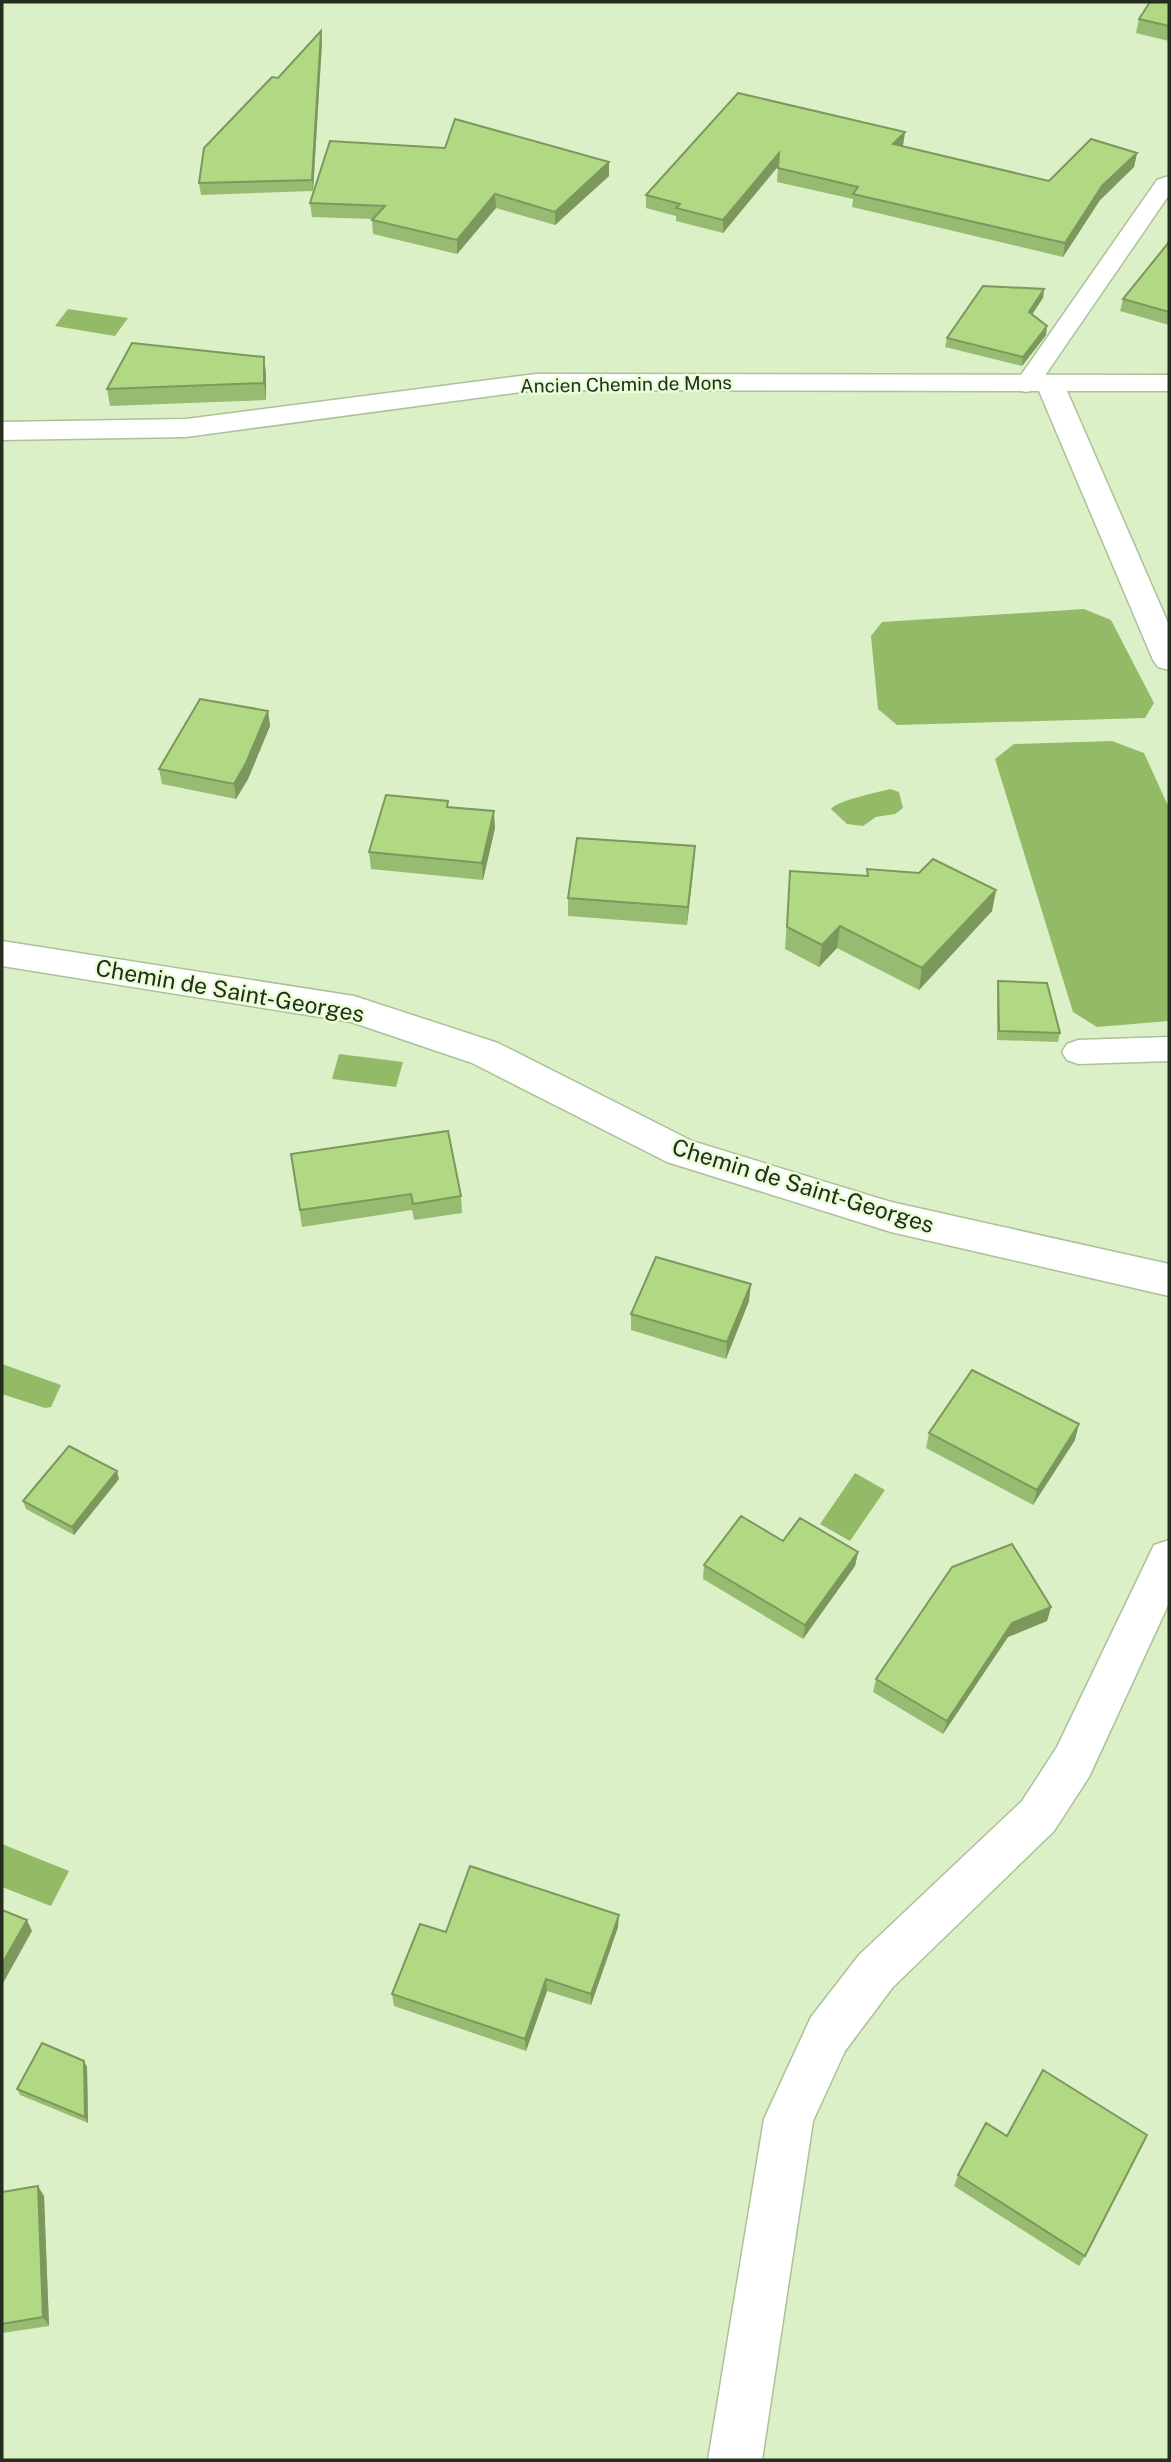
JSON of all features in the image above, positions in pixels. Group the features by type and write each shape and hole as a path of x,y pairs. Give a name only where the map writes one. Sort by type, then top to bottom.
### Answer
{"street":[{"name":"Ancien Chemin de Mons","path":"2,431 186,428 536,382 1038,385 1169,383"},
{"path":"1038,385 1169,660"},
{"name":"Chemin de Saint-Georges","path":"2,953 354,1009 485,1053 680,1152 891,1217 1169,1280"},
{"path":"735,2460 789,2119 828,2034 876,1971 1038,1816 1073,1762 1169,1558"}],"lane":[{"path":"1038,385 1165,185 1169,183"},
{"path":"1079,1052 1169,1049"}],"shaded area":[{"path":"68,309 128,318 115,336 55,326"},
{"path":"1084,609 1111,620 1154,703 1145,718 897,725 878,709 871,636 882,622"},
{"path":"1112,741 1144,753 1169,808 1169,1021 1097,1027 1073,1012 995,759 1014,744"},
{"path":"890,789 899,792 903,808 895,814 876,817 863,826 847,824 831,809 849,800"},
{"path":"339,1054 403,1062 396,1087 332,1079"},
{"path":"2,1364 61,1385 51,1407 45,1408 2,1394"},
{"path":"855,1473 885,1490 850,1541 820,1524"},
{"path":"2,1844 69,1871 51,1906 2,1887"}],"building":[{"path":"1150,2 1169,2 1169,26 1139,19"},
{"path":"321,31 312,180 199,183 204,148 272,77 278,78"},
{"path":"738,93 905,132 893,144 1049,181 1091,139 1137,153 1102,186 1065,243 853,194 858,187 778,168 779,153 723,220 676,208 680,204 646,195"},
{"path":"455,119 609,162 555,212 495,194 457,240 372,220 385,206 310,203 330,141 445,148"},
{"path":"1169,242 1169,312 1123,299"},
{"path":"983,286 1044,289 1029,312 1047,326 1023,357 947,338"},
{"path":"132,343 264,357 264,383 107,389"},
{"path":"200,699 268,711 234,784 159,769"},
{"path":"386,795 448,801 447,807 494,811 482,863 369,852"},
{"path":"577,838 695,846 688,907 568,898"},
{"path":"933,859 996,890 922,968 840,926 822,945 787,927 790,871 868,876 867,869 919,873"},
{"path":"998,981 1047,983 1060,1033 999,1031"},
{"path":"448,1131 461,1196 413,1204 411,1194 300,1210 291,1154"},
{"path":"656,1257 751,1284 727,1342 631,1314"},
{"path":"972,1370 1079,1424 1037,1490 929,1433"},
{"path":"69,1446 117,1471 72,1527 23,1501"},
{"path":"741,1516 783,1541 800,1518 858,1552 805,1625 704,1565"},
{"path":"1012,1544 1051,1607 1012,1623 947,1721 876,1679 952,1567"},
{"path":"470,1866 619,1915 591,1994 546,1979 525,2039 392,1994 420,1924 446,1932"},
{"path":"2,1910 27,1920 2,1964"},
{"path":"42,2043 84,2061 85,2117 17,2089"},
{"path":"1043,2070 1147,2135 1085,2256 958,2175 986,2123 1007,2136"},
{"path":"38,2186 43,2317 2,2324 2,2192"}]}
